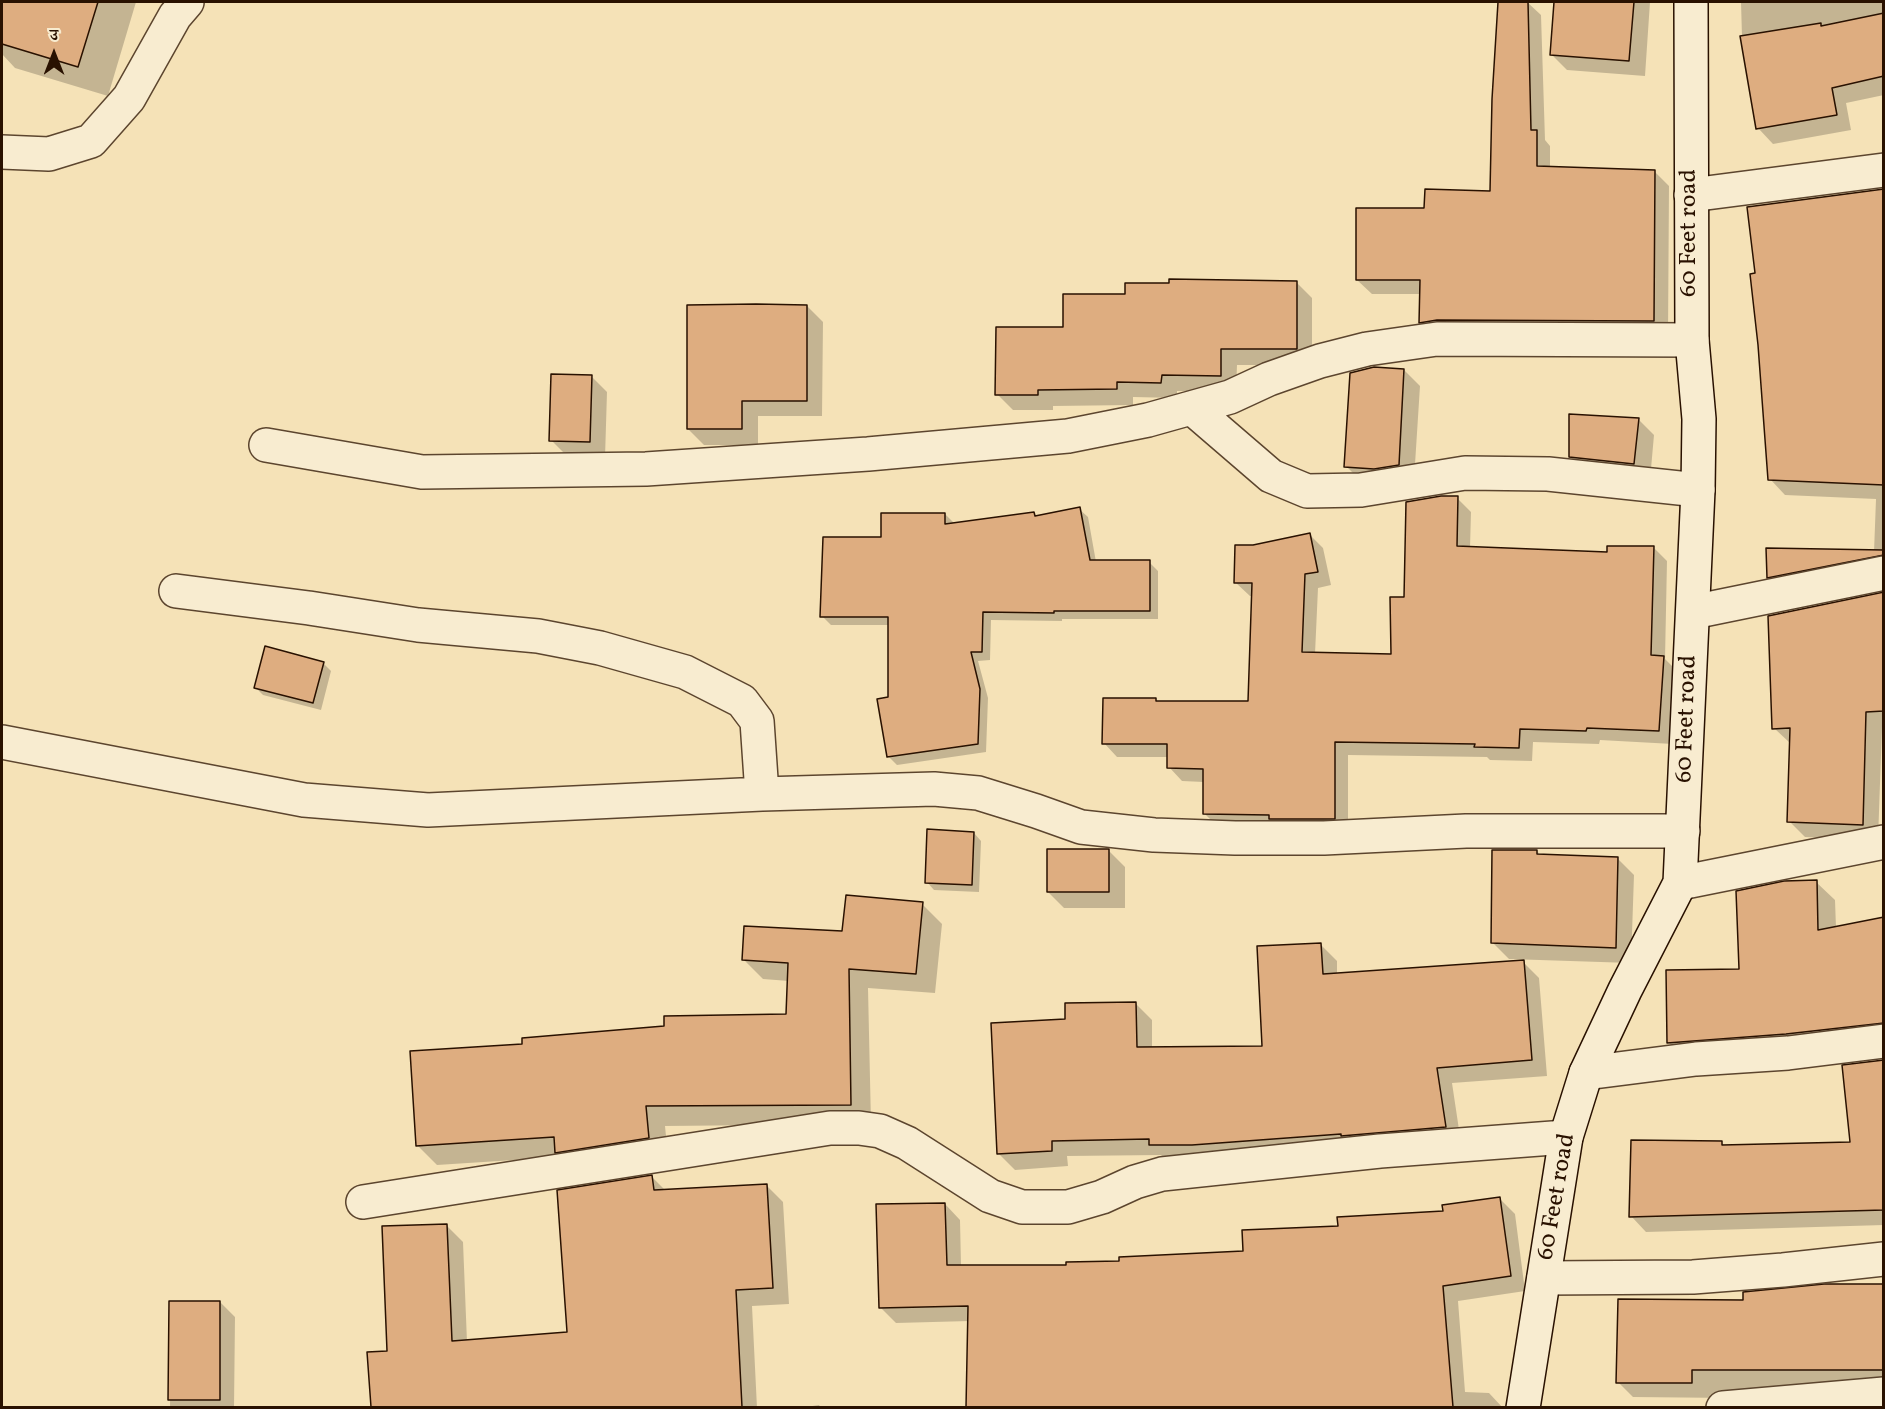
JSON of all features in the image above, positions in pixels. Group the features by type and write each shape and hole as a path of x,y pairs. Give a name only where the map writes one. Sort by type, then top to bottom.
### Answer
{"street":[{"path":"2,152 49,154 91,141 129,98 175,16 188,2"},
{"name":"60 Feet road","path":"1523,1407 1566,1137 1586,1073 1625,990 1680,884 1698,490 1699,419 1692,340 1690,2"},
{"path":"1690,195 1884,170"},
{"path":"266,445 422,472 646,469 868,454 1068,436 1149,420 1230,397 1320,362 1367,349 1437,339 1692,340"},
{"path":"1192,408 1271,476 1307,491 1361,490 1465,473 1548,474 1698,490"},
{"path":"1693,612 1884,573"},
{"path":"176,591 418,625 538,636 600,648 685,672 742,701 758,721 762,794"},
{"path":"2,742 304,800 428,810 762,794 934,789 978,794 1081,827 1154,835 1212,838 1324,838 1467,831 1683,831"},
{"path":"1680,884 1884,842"},
{"path":"1586,1073 1696,1059 1788,1053 1884,1041"},
{"path":"363,1202 830,1128 880,1131 907,1143 990,1196 1022,1207 1068,1207 1162,1174 1380,1151 1566,1137"},
{"path":"1544,1278 1694,1277 1884,1259"},
{"path":"1724,1407 1884,1394"}],"building":[{"path":"2,2 98,2 78,67 2,44"},
{"path":"1498,2 1528,2 1531,130 1537,130 1537,166 1655,170 1654,321 1437,320 1419,323 1420,280 1356,280 1356,208 1424,208 1425,189 1490,191 1492,99"},
{"path":"1554,2 1634,2 1629,61 1550,55"},
{"path":"1884,13 1884,76 1832,88 1837,115 1756,129 1740,36 1821,23 1821,26"},
{"path":"1884,189 1884,485 1768,480 1750,274 1755,273 1747,207"},
{"path":"1169,279 1297,281 1297,349 1221,349 1221,376 1162,375 1161,383 1117,382 1117,389 1038,390 1038,395 995,395 996,327 1063,327 1063,294 1125,294 1125,283 1169,283"},
{"path":"687,305 807,305 807,401 742,401 742,429 687,429"},
{"path":"1374,367 1404,369 1399,465 1374,469 1344,467 1350,373"},
{"path":"551,374 592,375 590,442 549,441"},
{"path":"1569,414 1639,418 1634,464 1569,457"},
{"path":"1441,496 1458,496 1457,546 1607,552 1607,546 1654,546 1651,655 1664,656 1659,731 1587,728 1586,731 1520,729 1519,748 1474,747 1475,744 1335,742 1335,819 1269,819 1269,815 1203,814 1203,769 1167,768 1167,744 1102,744 1103,698 1156,698 1156,701 1248,701 1252,583 1234,583 1235,545 1253,545 1310,533 1318,572 1305,574 1302,652 1391,654 1390,597 1404,597 1406,502"},
{"path":"1080,507 1090,560 1150,560 1150,611 983,612 982,652 971,652 980,689 978,744 887,757 877,699 888,697 888,617 820,617 823,537 881,537 881,513 945,513 945,524 1034,512 1035,516"},
{"path":"1766,548 1884,550 1884,555 1767,578"},
{"path":"1884,592 1884,711 1866,712 1863,825 1787,822 1790,728 1772,729 1768,616"},
{"path":"265,646 324,662 313,703 254,688"},
{"path":"927,829 974,832 972,885 925,883"},
{"path":"1047,849 1109,849 1109,892 1047,892"},
{"path":"1492,850 1537,850 1537,854 1618,857 1616,948 1491,943"},
{"path":"1817,880 1818,930 1884,917 1884,1023 1786,1034 1667,1043 1666,970 1739,969 1736,891 1784,881"},
{"path":"846,895 923,902 916,974 849,969 851,1105 646,1106 649,1138 555,1153 554,1137 416,1146 410,1051 522,1044 522,1038 664,1026 664,1016 786,1014 788,963 742,960 744,926 842,931"},
{"path":"1321,943 1323,974 1524,960 1532,1060 1437,1068 1446,1127 1192,1145 1149,1145 1149,1139 1052,1141 1052,1151 997,1154 991,1023 1065,1019 1065,1003 1136,1002 1137,1047 1262,1046 1257,946"},
{"path":"1884,1060 1884,1210 1629,1217 1631,1140 1722,1141 1722,1145 1850,1142 1842,1065"},
{"path":"652,1175 654,1190 767,1184 773,1288 736,1290 742,1407 371,1407 367,1352 387,1351 382,1226 447,1224 452,1341 567,1332 557,1190"},
{"path":"1500,1197 1511,1276 1443,1286 1453,1407 966,1407 968,1306 879,1308 876,1204 945,1203 947,1265 1066,1265 1066,1262 1119,1261 1119,1257 1243,1251 1242,1230 1338,1226 1337,1217 1443,1211 1442,1205"},
{"path":"1824,1284 1884,1284 1884,1370 1692,1370 1692,1383 1616,1383 1618,1299 1743,1300 1743,1292"},
{"path":"169,1301 220,1301 220,1400 168,1400"}]}
